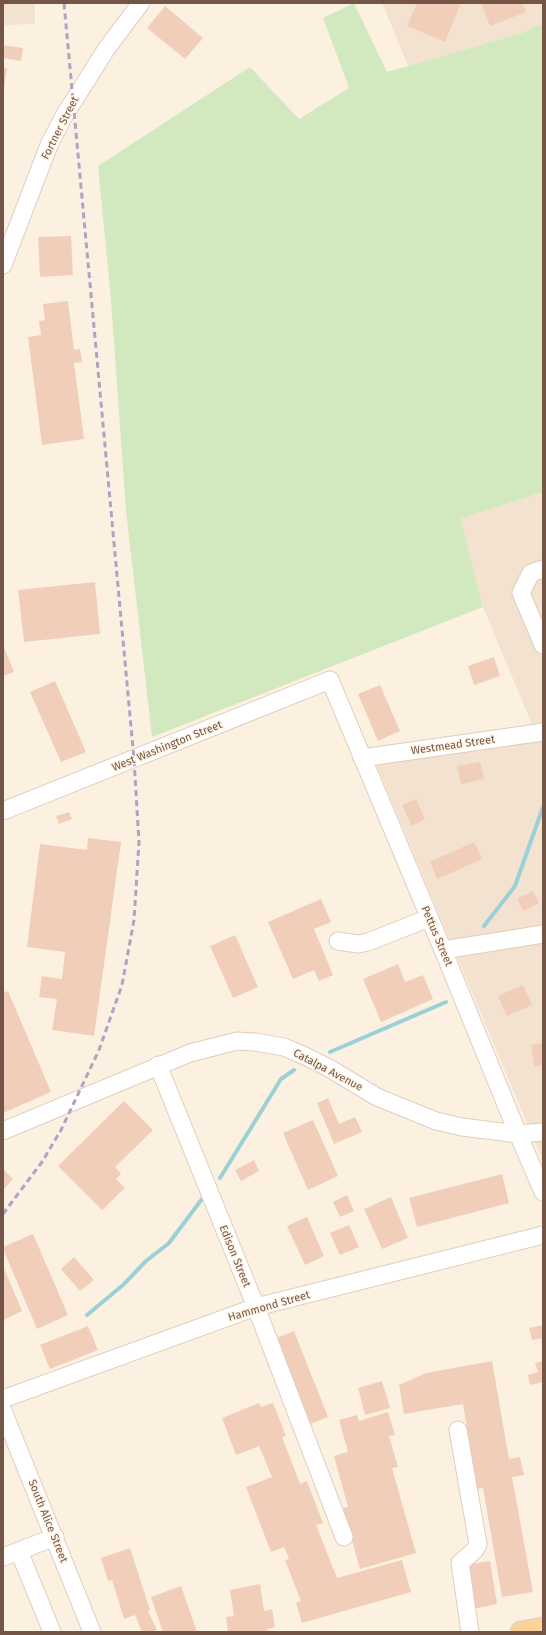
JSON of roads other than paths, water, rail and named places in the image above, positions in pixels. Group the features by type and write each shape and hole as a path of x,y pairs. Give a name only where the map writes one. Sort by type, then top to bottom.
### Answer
{"street":[{"name":"Fortner Street","path":"3,265 49,145 64,116 106,48 141,3"},
{"path":"543,569 531,573 520,592 543,646"},
{"name":"Pettus Street","path":"330,680 543,1192"},
{"name":"West Washington Street","path":"3,812 330,680"},
{"name":"Westmead Street","path":"362,758 543,732"},
{"path":"338,940 358,944 368,942 429,918"},
{"path":"443,950 543,934"},
{"name":"Catalpa Avenue","path":"3,1131 158,1065 190,1053 222,1044 237,1042 271,1043 305,1056 377,1097 408,1111 436,1121 462,1127 518,1134 543,1132"},
{"name":"Edison Street","path":"158,1065 256,1307 344,1537"},
{"name":"Hammond Street","path":"3,1399 256,1307 543,1235"},
{"name":"South Alice Street","path":"3,1410 92,1632"},
{"path":"458,1430 478,1544 475,1550 460,1563 470,1632"},
{"path":"52,1632 11,1554 55,1537"}],"waterway":[{"path":"484,926 515,886 543,807"},
{"path":"330,1052 446,1002"},
{"path":"220,1178 281,1079 294,1070"},
{"path":"87,1315 123,1285 146,1261 169,1243 202,1199"}],"railway":[{"path":"3,1214 42,1162 61,1130 99,1050 122,985 134,920 139,842 134,759 64,3"}]}
